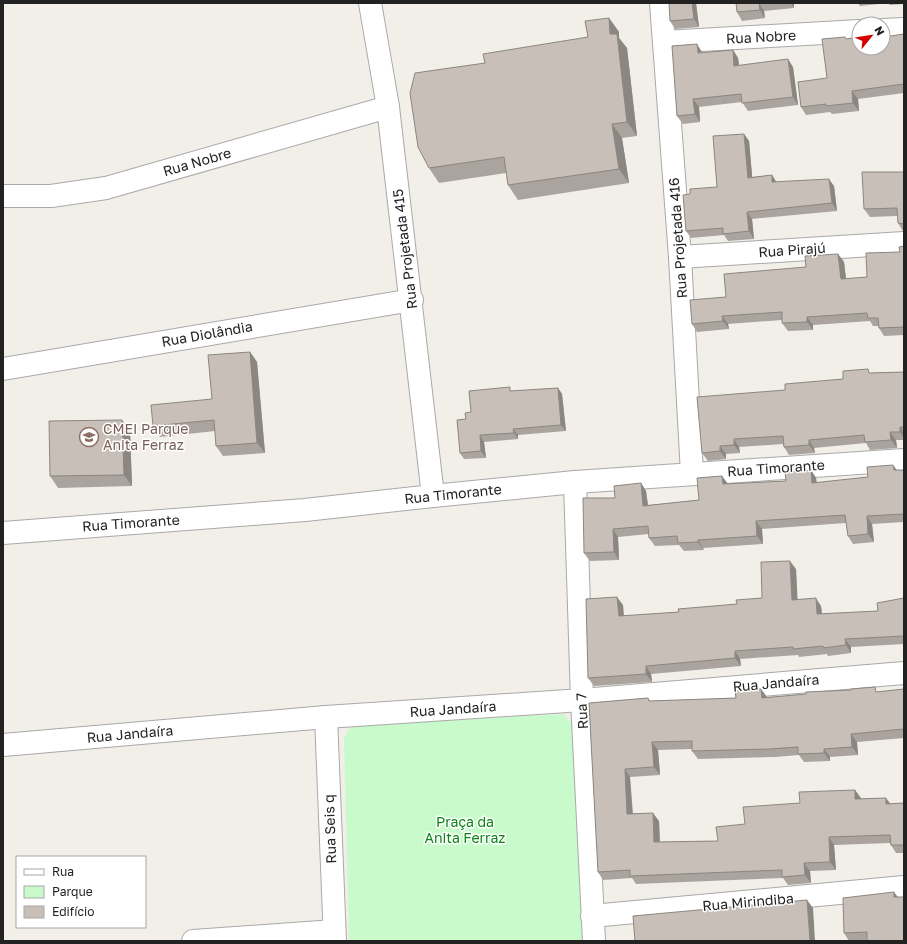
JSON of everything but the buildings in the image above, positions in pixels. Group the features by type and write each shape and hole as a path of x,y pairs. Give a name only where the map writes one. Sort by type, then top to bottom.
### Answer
{"street":[{"name":"Rua Projetada 415","path":"370,3 388,107 412,300 433,496"},
{"name":"Rua Projetada 416","path":"661,3 680,257 692,474"},
{"path":"891,30 904,29"},
{"name":"Rua Nobre","path":"664,42 851,31"},
{"name":"Rua Nobre","path":"3,196 51,196 106,188 388,107"},
{"name":"Rua Pirajú","path":"680,257 904,243"},
{"name":"Rua Diolândia","path":"3,369 412,300"},
{"name":"Rua Timorante","path":"3,533 305,510 575,482 904,460"},
{"name":"Rua 7","path":"575,482 582,700 594,941"},
{"name":"Rua Jandaíra","path":"3,745 326,718 582,700 904,673"},
{"name":"Rua Seis q","path":"326,718 335,936"},
{"name":"Rua Mirindiba","path":"592,916 904,887"},
{"path":"193,941 335,936"}],"green space":[{"name":"Praça da Anita Ferraz","path":"563,714 573,725 584,941 349,941 344,739 349,729 360,725"}],"place":[{"name":"CMEI Parque Anita Ferraz","path":"89,437"}]}
